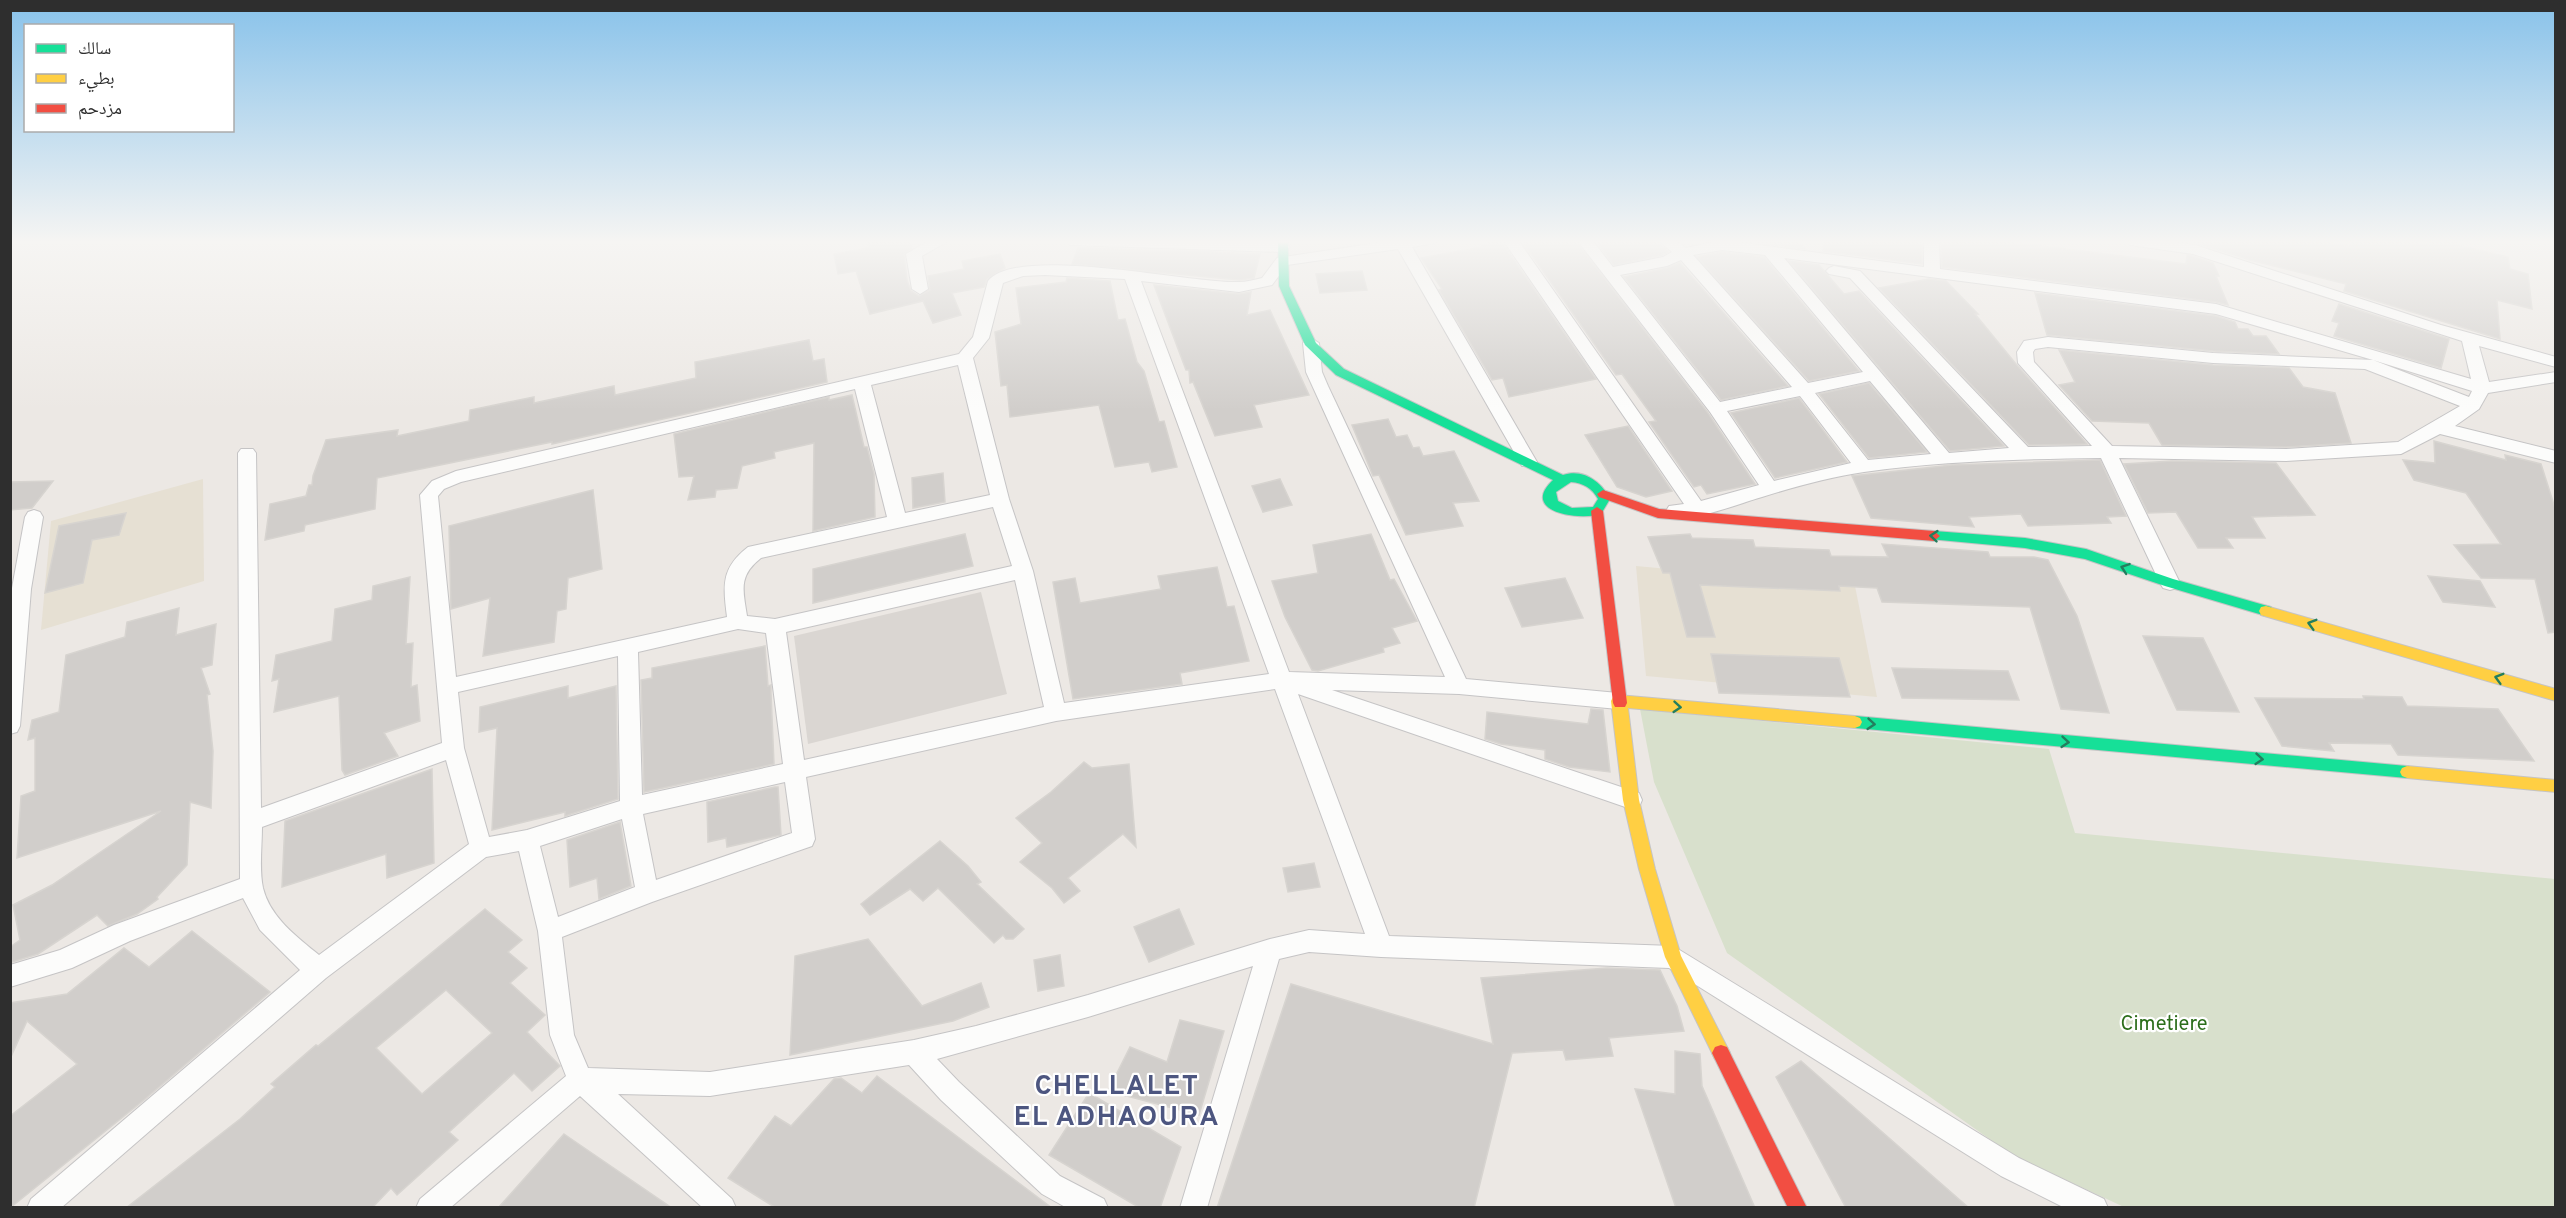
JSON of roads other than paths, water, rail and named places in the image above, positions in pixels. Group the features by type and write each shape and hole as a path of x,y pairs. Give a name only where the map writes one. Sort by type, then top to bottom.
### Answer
{"main road":[{"path":"1289,297 1311,343 1340,372 1562,479 1584,479 1592,483 1603,494 1658,513 2025,543 2086,554 2170,583 2556,695"},
{"path":"1562,479 1550,488 1550,500 1574,520 1597,511 1602,505 1603,494"},
{"path":"1597,511 1631,800 1647,869 1673,957 1798,1208"},
{"path":"1586,547 1607,590"},
{"path":"1618,701 2556,786"}],"street":[{"path":"481,848 453,748 429,495 438,484 456,477 965,358 981,338 992,297"},
{"path":"1139,297 1381,946"},
{"path":"1433,297 1528,462"},
{"path":"1550,297 1697,509"},
{"path":"1630,297 1716,408 1770,488"},
{"path":"1722,297 1804,390 1863,466"},
{"path":"1808,297 1945,459"},
{"path":"1877,297 2024,453"},
{"path":"2120,297 2216,309 2482,388 2556,377"},
{"path":"2339,297 2469,339 2556,362"},
{"path":"1658,513 1697,509 1770,488 1863,466 2024,453 2286,455 2401,448 2441,428 2473,405 2482,388 2469,339"},
{"path":"2170,583 2107,452 2026,363 2025,352 2030,345 2048,342 2213,358 2367,364 2473,405"},
{"path":"1311,343 1314,372 1320,386 1459,686"},
{"path":"965,358 1000,499 1023,571 1056,713"},
{"path":"1716,408 1874,375"},
{"path":"862,382 898,522"},
{"path":"2441,428 2556,457"},
{"path":"247,453 251,885 253,895 267,923 318,970"},
{"path":"738,622 733,576 740,562 755,552 1000,499"},
{"path":"10,726 16,589 34,518"},
{"path":"446,687 738,622 775,627 1023,571"},
{"path":"550,931 647,893 804,839 775,627"},
{"path":"628,645 631,807 647,893"},
{"path":"1280,680 1631,800"},
{"path":"40,1208 318,970 481,848 527,840 631,807 1056,713 1280,680 1459,686 1618,701"},
{"path":"251,821 453,748"},
{"path":"527,840 550,931 562,1035 580,1080 606,1100 723,1208"},
{"path":"10,976 64,960 122,933 251,885"},
{"path":"429,1208 580,1080 710,1084 914,1052 976,1038 1309,940 1381,946 1673,957 2010,1167 2095,1208"},
{"path":"1193,1208 1270,950"},
{"path":"914,1052 950,1091 1051,1185 1095,1208"}],"district":[{"name":"CHELLALET EL ADHAOURA","path":"1117,1102"}],"park label":[{"name":"Cimetiere","path":"2164,1025"}]}
